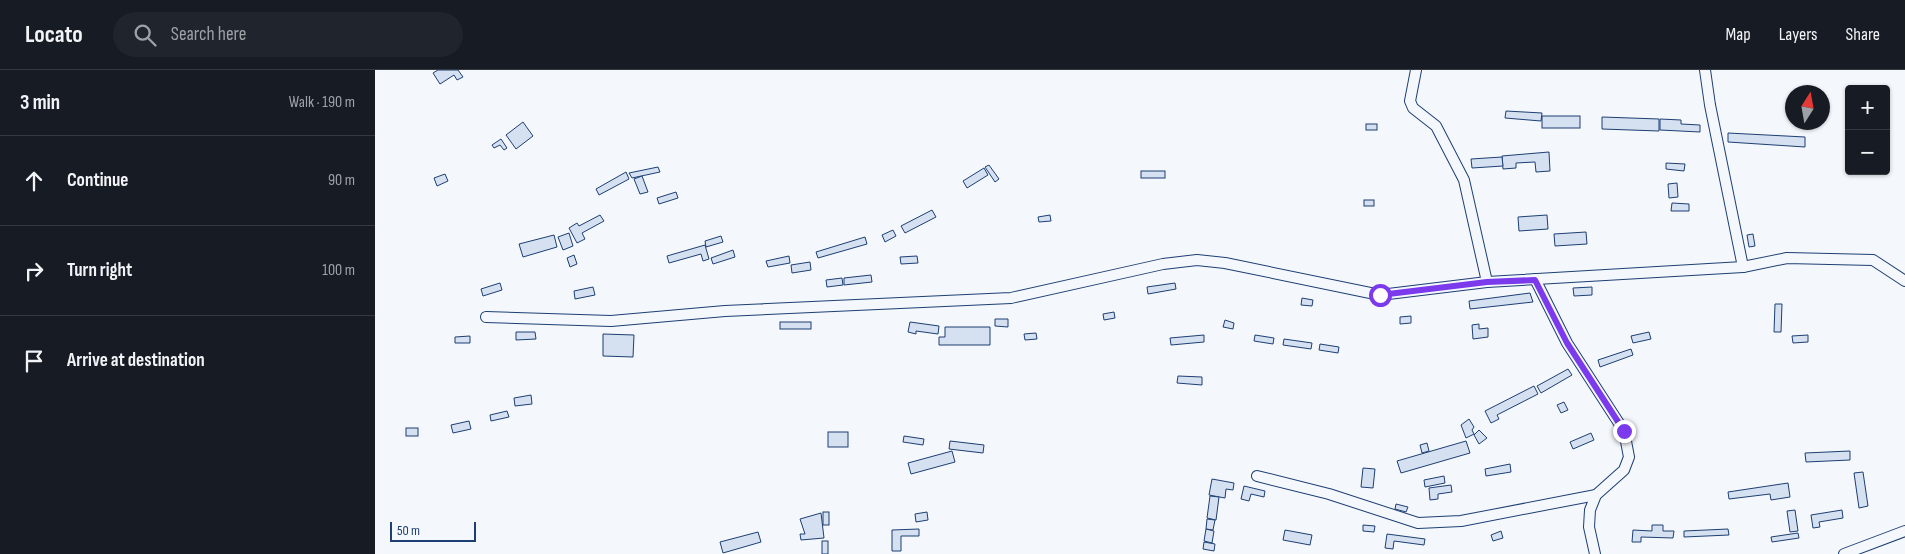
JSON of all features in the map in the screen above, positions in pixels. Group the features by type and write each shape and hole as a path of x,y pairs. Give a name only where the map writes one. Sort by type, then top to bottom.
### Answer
{"street":[{"path":"1415,70 1411,101 1413,108 1436,126 1464,180 1487,282"},
{"path":"1705,70 1709,105 1743,267"},
{"path":"486,317 611,321 725,311 1011,298 1163,264 1197,260 1225,263 1380,295 1487,282 1743,267 1787,258 1873,260 1905,281"},
{"path":"1535,280 1567,343 1624,431 1629,457 1624,470 1596,495 1590,510 1589,527 1595,554"},
{"path":"1257,476 1329,494 1418,523 1461,521 1596,495"},
{"path":"1844,554 1905,531"}],"building":[{"path":"438,70 458,70 463,77 457,80 454,75 440,84 433,73"},
{"path":"1506,111 1542,113 1541,121 1505,118"},
{"path":"1542,116 1580,116 1580,128 1542,128"},
{"path":"1602,117 1659,119 1659,131 1602,129"},
{"path":"1660,119 1681,120 1681,124 1700,125 1700,132 1660,130"},
{"path":"523,122 533,136 516,149 506,135"},
{"path":"1366,124 1377,124 1377,130 1366,130"},
{"path":"1728,133 1805,137 1805,147 1728,142"},
{"path":"501,139 507,148 504,150 500,145 494,148 492,145"},
{"path":"1549,152 1550,171 1536,172 1535,162 1516,163 1516,168 1503,169 1502,156"},
{"path":"1502,157 1503,166 1472,168 1471,159"},
{"path":"1666,163 1685,164 1684,171 1666,169"},
{"path":"989,165 999,179 995,182 985,167"},
{"path":"658,167 660,172 632,178 629,173"},
{"path":"984,168 988,175 967,188 963,181"},
{"path":"1141,171 1165,171 1165,178 1141,178"},
{"path":"626,172 629,179 599,195 596,189"},
{"path":"445,174 448,181 437,186 434,178"},
{"path":"642,176 648,192 640,194 634,179"},
{"path":"1677,183 1678,197 1669,198 1668,184"},
{"path":"676,192 678,198 659,204 657,198"},
{"path":"1364,200 1374,200 1374,206 1364,206"},
{"path":"1672,203 1689,204 1689,211 1671,211"},
{"path":"932,210 936,217 905,233 901,226"},
{"path":"600,215 604,221 582,233 585,239 577,243 569,228 577,223 579,226"},
{"path":"1050,215 1051,221 1039,222 1038,217"},
{"path":"1547,215 1548,229 1519,231 1518,217"},
{"path":"893,230 896,236 885,242 882,235"},
{"path":"1586,232 1587,244 1555,246 1554,234"},
{"path":"569,233 573,246 563,250 558,237"},
{"path":"1753,234 1755,246 1749,247 1747,235"},
{"path":"554,235 557,247 523,257 519,244"},
{"path":"721,236 723,242 706,247 705,241"},
{"path":"865,237 867,244 818,258 816,252"},
{"path":"705,245 709,259 703,261 701,254 669,263 667,256"},
{"path":"733,250 735,257 713,264 711,258"},
{"path":"574,255 577,264 570,267 567,258"},
{"path":"789,256 790,263 768,267 766,261"},
{"path":"917,256 918,263 901,264 900,257"},
{"path":"810,262 811,270 792,273 791,265"},
{"path":"871,275 872,282 844,285 844,278"},
{"path":"842,278 843,285 827,287 826,280"},
{"path":"500,283 502,290 483,296 481,289"},
{"path":"1175,283 1176,289 1148,294 1147,287"},
{"path":"593,287 595,295 575,299 574,291"},
{"path":"1592,287 1592,295 1574,296 1573,288"},
{"path":"1530,293 1533,302 1470,309 1469,301"},
{"path":"1302,298 1313,300 1312,306 1301,305"},
{"path":"1775,304 1782,304 1781,332 1774,332"},
{"path":"1114,312 1115,318 1104,320 1103,314"},
{"path":"1411,316 1411,323 1400,324 1400,317"},
{"path":"995,319 1008,319 1008,327 995,326"},
{"path":"1225,320 1234,323 1233,329 1223,327"},
{"path":"780,322 811,322 811,329 780,329"},
{"path":"910,322 939,326 938,334 916,331 916,334 908,332"},
{"path":"1479,324 1479,329 1488,328 1488,337 1473,339 1472,325"},
{"path":"945,327 990,327 990,345 939,345 939,337 945,337"},
{"path":"516,332 535,332 536,339 516,340"},
{"path":"1649,332 1651,339 1633,343 1631,336"},
{"path":"1036,333 1037,339 1025,340 1024,334"},
{"path":"603,334 634,335 633,357 603,356"},
{"path":"1204,335 1204,342 1171,345 1170,338"},
{"path":"1255,335 1274,338 1273,344 1254,341"},
{"path":"1808,335 1808,342 1793,343 1792,336"},
{"path":"470,336 470,343 455,343 455,337"},
{"path":"1284,339 1312,343 1311,349 1283,345"},
{"path":"1320,344 1339,347 1338,353 1319,350"},
{"path":"1631,349 1633,355 1600,367 1598,360"},
{"path":"1568,369 1572,375 1541,393 1537,386"},
{"path":"1178,376 1202,377 1202,385 1177,383"},
{"path":"1534,386 1538,394 1497,415 1499,419 1491,423 1485,411"},
{"path":"531,395 532,404 515,406 514,398"},
{"path":"1564,402 1568,410 1561,413 1557,405"},
{"path":"507,411 509,417 491,421 490,415"},
{"path":"1469,419 1474,427 1472,430 1474,434 1466,438 1461,425"},
{"path":"469,421 471,429 453,433 451,425"},
{"path":"406,428 418,428 418,436 406,436"},
{"path":"1479,430 1487,438 1479,444 1474,435"},
{"path":"828,432 848,432 848,447 828,447"},
{"path":"1591,433 1594,440 1573,449 1570,442"},
{"path":"904,436 924,439 923,445 903,442"},
{"path":"950,441 984,445 983,453 949,449"},
{"path":"1466,441 1470,453 1401,473 1397,461"},
{"path":"1427,443 1429,451 1422,453 1420,445"},
{"path":"952,451 955,462 911,474 908,463"},
{"path":"1850,451 1850,460 1806,462 1805,453"},
{"path":"1510,464 1511,472 1486,476 1485,469"},
{"path":"1363,468 1375,469 1373,488 1361,487"},
{"path":"1863,472 1868,506 1859,508 1854,473"},
{"path":"1444,476 1445,483 1425,487 1424,480"},
{"path":"1212,479 1234,483 1233,490 1226,489 1225,498 1209,495"},
{"path":"1788,483 1790,497 1771,500 1770,494 1729,499 1728,492"},
{"path":"1451,485 1452,492 1438,494 1438,499 1430,500 1429,488"},
{"path":"1244,486 1265,491 1264,497 1251,494 1249,501 1241,499"},
{"path":"1210,496 1219,497 1216,520 1207,518"},
{"path":"1396,504 1408,507 1406,512 1395,509"},
{"path":"1795,510 1798,531 1790,532 1787,511"},
{"path":"1842,510 1843,518 1819,522 1820,527 1813,528 1811,515"},
{"path":"823,512 829,512 829,525 823,525"},
{"path":"927,512 928,520 916,522 915,514"},
{"path":"821,513 824,538 801,540 800,534 805,534 800,519"},
{"path":"1207,519 1215,520 1213,530 1206,529"},
{"path":"1363,525 1375,526 1374,532 1363,531"},
{"path":"1652,525 1663,525 1663,531 1674,531 1673,538 1641,537 1641,542 1632,542 1633,530 1652,531"},
{"path":"919,529 919,536 901,536 901,551 892,551 892,530"},
{"path":"1206,529 1214,531 1212,543 1204,541"},
{"path":"1728,529 1729,535 1684,537 1684,531"},
{"path":"1285,530 1312,535 1310,545 1283,540"},
{"path":"1501,531 1503,538 1493,541 1491,535"},
{"path":"758,532 761,542 723,553 720,542"},
{"path":"1798,533 1799,538 1772,542 1771,537"},
{"path":"1387,534 1425,539 1424,545 1394,541 1393,549 1385,548"},
{"path":"822,541 828,541 828,554 822,554"},
{"path":"1204,542 1215,544 1214,551 1203,549"}],"route":[{"path":"1380,295 1487,282 1535,280 1567,343 1624,431"}]}
